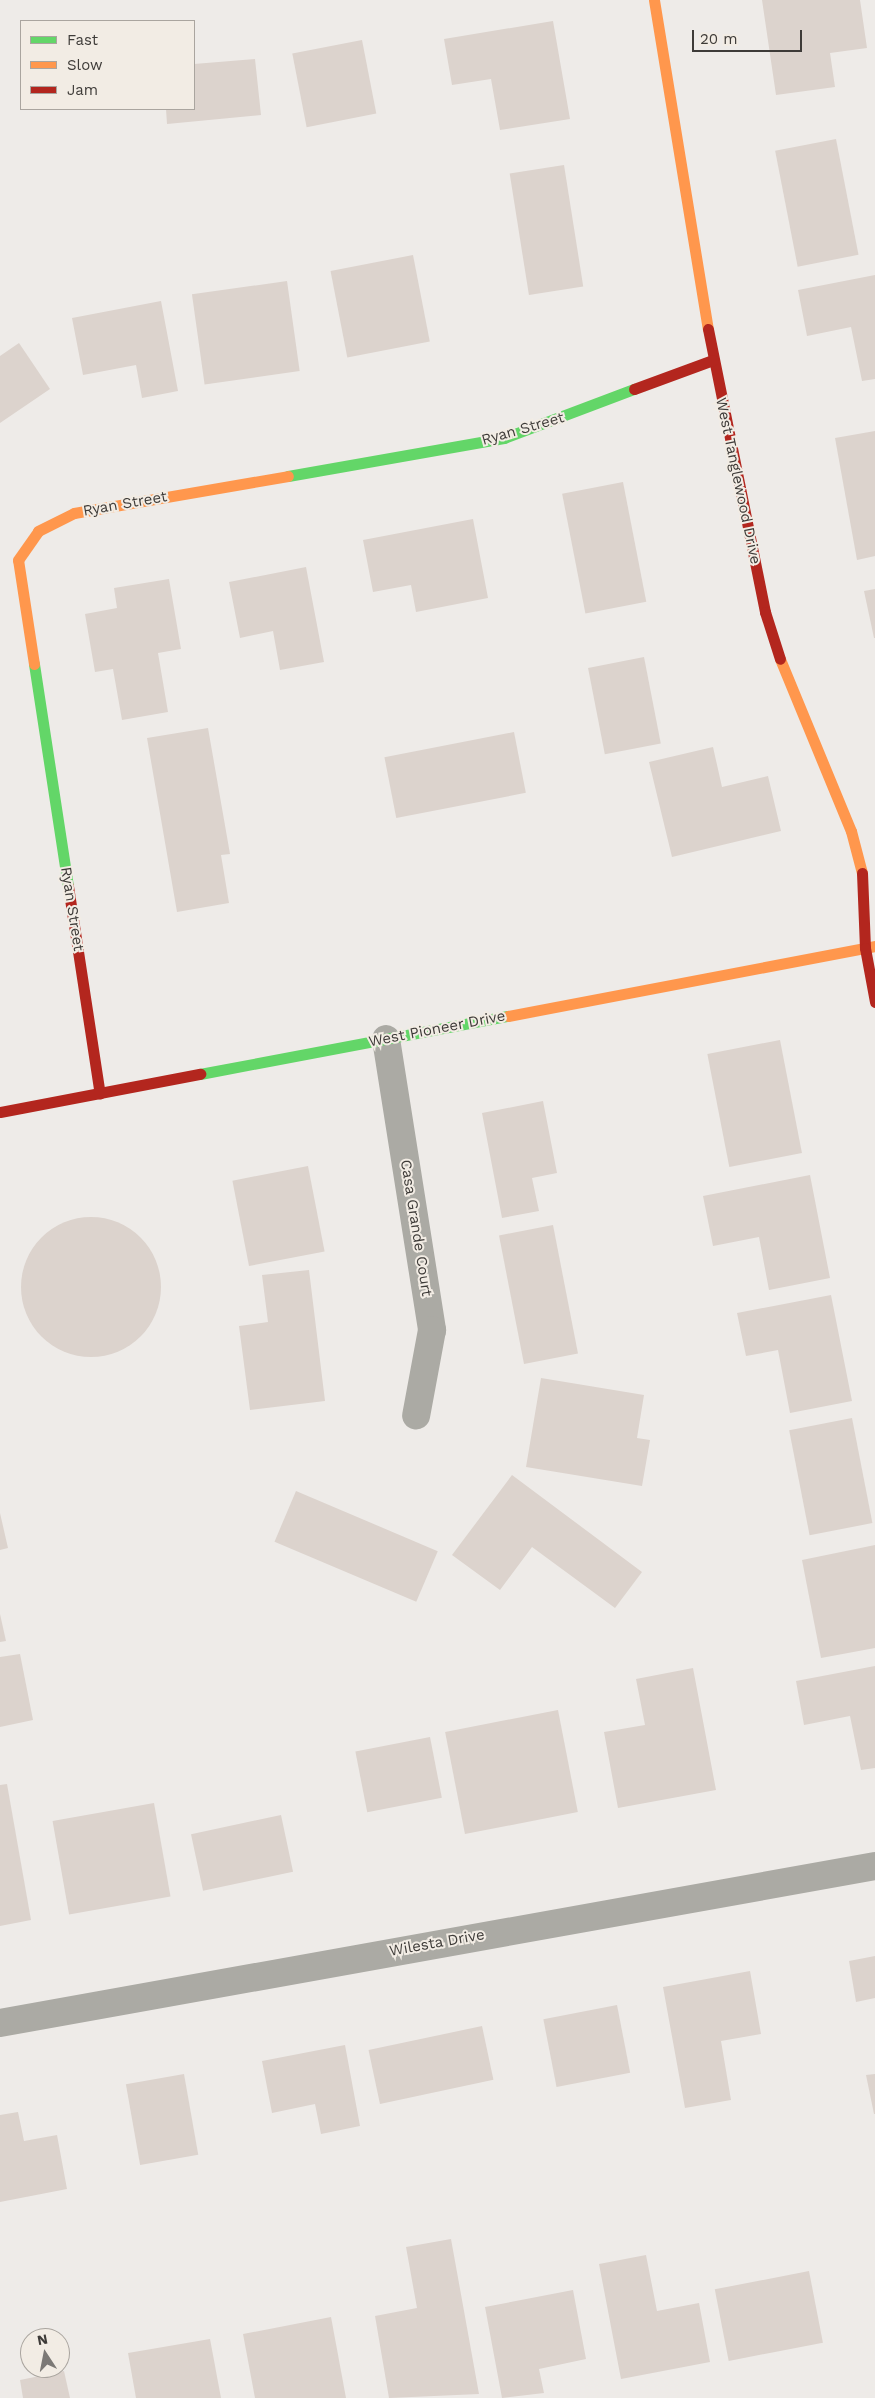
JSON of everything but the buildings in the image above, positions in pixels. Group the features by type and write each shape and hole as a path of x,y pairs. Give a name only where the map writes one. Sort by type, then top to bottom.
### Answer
{"street":[{"name":"West Tanglewood Drive","path":"654,0 713,360 765,612 790,688 851,831 865,886 875,1002"},
{"name":"Ryan Street","path":"100,1094 18,560 38,531 74,513 504,438 713,360"},
{"name":"West Pioneer Drive","path":"0,1112 870,947"},
{"name":"Casa Grande Court","path":"386,1039 432,1330 416,1416"},
{"name":"Wilesta Drive","path":"0,2023 875,1866"}],"traffic: fast":[{"path":"288,476 504,438 634,389"},
{"path":"34,664 68,886"},
{"path":"200,1074 508,1016"}],"traffic: slow":[{"path":"654,0 708,329"},
{"path":"34,664 18,560 38,531 74,513 288,476"},
{"path":"780,659 851,831 862,873"},
{"path":"508,1016 875,946"}],"traffic: jam":[{"path":"708,329 765,612 780,659"},
{"path":"634,389 713,360"},
{"path":"862,873 865,948 875,1002"},
{"path":"68,886 100,1094"},
{"path":"0,1112 200,1074"}]}
